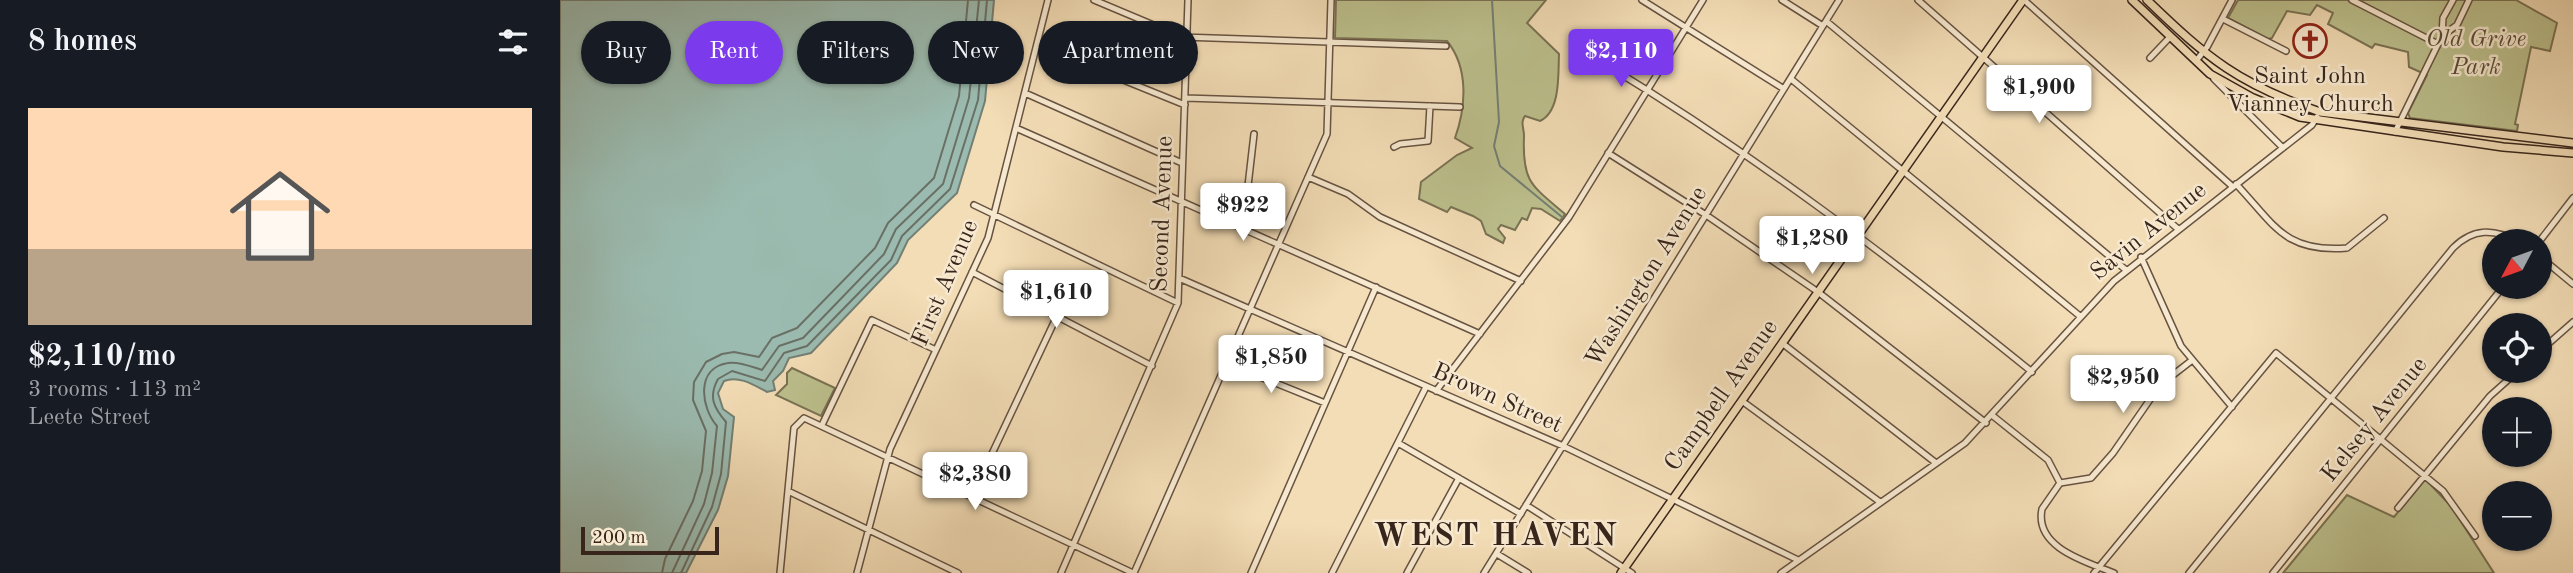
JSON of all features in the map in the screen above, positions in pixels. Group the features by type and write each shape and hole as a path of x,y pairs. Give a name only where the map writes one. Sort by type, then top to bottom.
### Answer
{"main road":[{"name":"Campbell Avenue","path":"1623,570 2023,0"},
{"path":"2132,0 2210,74 2252,98 2315,121 2573,153"},
{"path":"2147,0 2203,53 2270,94 2320,112 2573,143"}],"street":[{"name":"First Avenue","path":"857,573 888,457 972,272 994,214 1048,0"},
{"path":"1094,0 1147,21"},
{"name":"Second Avenue","path":"1187,21 1188,0"},
{"path":"780,573 794,428 800,419 822,425 1133,573 1326,134 1331,0"},
{"path":"1642,0 1784,89"},
{"path":"1436,391 1569,217 1703,0"},
{"path":"1782,0 1825,23 2126,270"},
{"name":"Washington Avenue","path":"1484,573 1839,0"},
{"path":"1918,0 2178,229"},
{"path":"2023,0 2235,186 2282,234 2298,244 2347,248 2384,218"},
{"path":"2196,61 2232,0"},
{"path":"2352,0 2438,44"},
{"path":"2395,132 2442,36 2443,18 2453,0"},
{"path":"2442,36 2457,25 2469,0"},
{"path":"2223,19 2286,51"},
{"path":"1198,37 1446,46"},
{"path":"2150,58 2170,37"},
{"path":"1037,45 1185,102 1328,102 1460,107"},
{"path":"1608,66 1746,152 1858,235 2032,372"},
{"path":"2210,74 2283,148"},
{"path":"1791,79 2081,317"},
{"name":"Second Avenue","path":"1061,573 1178,303 1186,84"},
{"path":"1025,93 1182,163"},
{"path":"1394,147 1429,141 1430,106"},
{"name":"Savin Avenue","path":"1783,572 1965,443 1993,416 2126,270 2283,148 2315,121 2320,112"},
{"path":"1016,128 1480,334"},
{"path":"1243,229 1255,134"},
{"path":"1608,153 1706,215 1818,292 1986,423"},
{"path":"1308,177 1348,194 1380,217 1521,281"},
{"path":"2549,229 2573,198"},
{"path":"974,205 1178,303"},
{"path":"2189,573 2332,400 2415,293 2459,243 2471,234 2482,232"},
{"path":"2141,257 2171,327 2191,361 2232,407"},
{"path":"2552,267 2573,284"},
{"path":"972,272 1152,366"},
{"name":"Brown Street","path":"1179,278 1563,446 1798,560"},
{"path":"1251,573 1376,287"},
{"name":"Kelsey Avenue","path":"2273,573 2382,441 2494,299"},
{"path":"972,496 1057,316"},
{"path":"822,425 872,320 936,350"},
{"path":"2552,341 2573,322"},
{"path":"1783,343 1936,463"},
{"path":"2094,573 2276,353 2452,500 2475,536"},
{"path":"2113,573 2063,551 2045,529 2042,509 2060,483 2091,478 2113,453 2160,385 2191,361"},
{"path":"1226,363 1325,403"},
{"path":"2398,508 2490,396 2505,383"},
{"path":"1332,573 1426,387"},
{"path":"1742,401 1880,502"},
{"path":"1993,416 2048,460 2060,483"},
{"path":"1398,443 1521,514"},
{"path":"1406,573 1459,478"},
{"path":"788,491 958,573"},
{"path":"1527,505 1623,570 1632,573"},
{"path":"1497,554 1528,573"}],"green space":[{"path":"1336,0 1546,0 1527,23 1559,54 1557,91 1547,116 1540,121 1525,116 1522,123 1527,173 1537,189 1565,214 1560,221 1541,209 1532,208 1527,220 1522,218 1515,230 1501,225 1498,229 1505,238 1503,243 1486,234 1481,221 1473,216 1451,207 1447,212 1419,199 1421,182 1457,155 1472,148 1455,138 1463,101 1459,63 1447,41 1335,38"},
{"name":"Old Grive Park","path":"2238,0 2516,0 2557,23 2550,51 2531,47 2515,124 2518,125 2517,131 2410,118 2408,113 2427,75 2409,67 2408,52 2375,44 2372,48 2328,24 2333,13 2317,5 2310,15 2287,11 2272,38 2268,39 2228,18"},
{"path":"792,368 835,388 821,416 776,395 787,384 787,373"},
{"path":"2425,479 2451,506 2494,573 2283,573 2347,495 2394,517"}],"water":[{"path":"560,0 994,0 992,21 928,21 928,84 987,84 985,101 957,193 908,240 897,263 811,353 789,358 783,371 773,381 775,390 767,392 741,380 724,381 718,393 723,409 734,417 728,476 718,510 686,573 560,573"}],"waterway":[{"path":"1492,0 1499,122 1494,146 1500,166 1562,217"}],"place":[{"name":"Saint John Vianney Church","path":"2310,41"}],"district":[{"name":"WEST HAVEN","path":"1496,537"}]}
